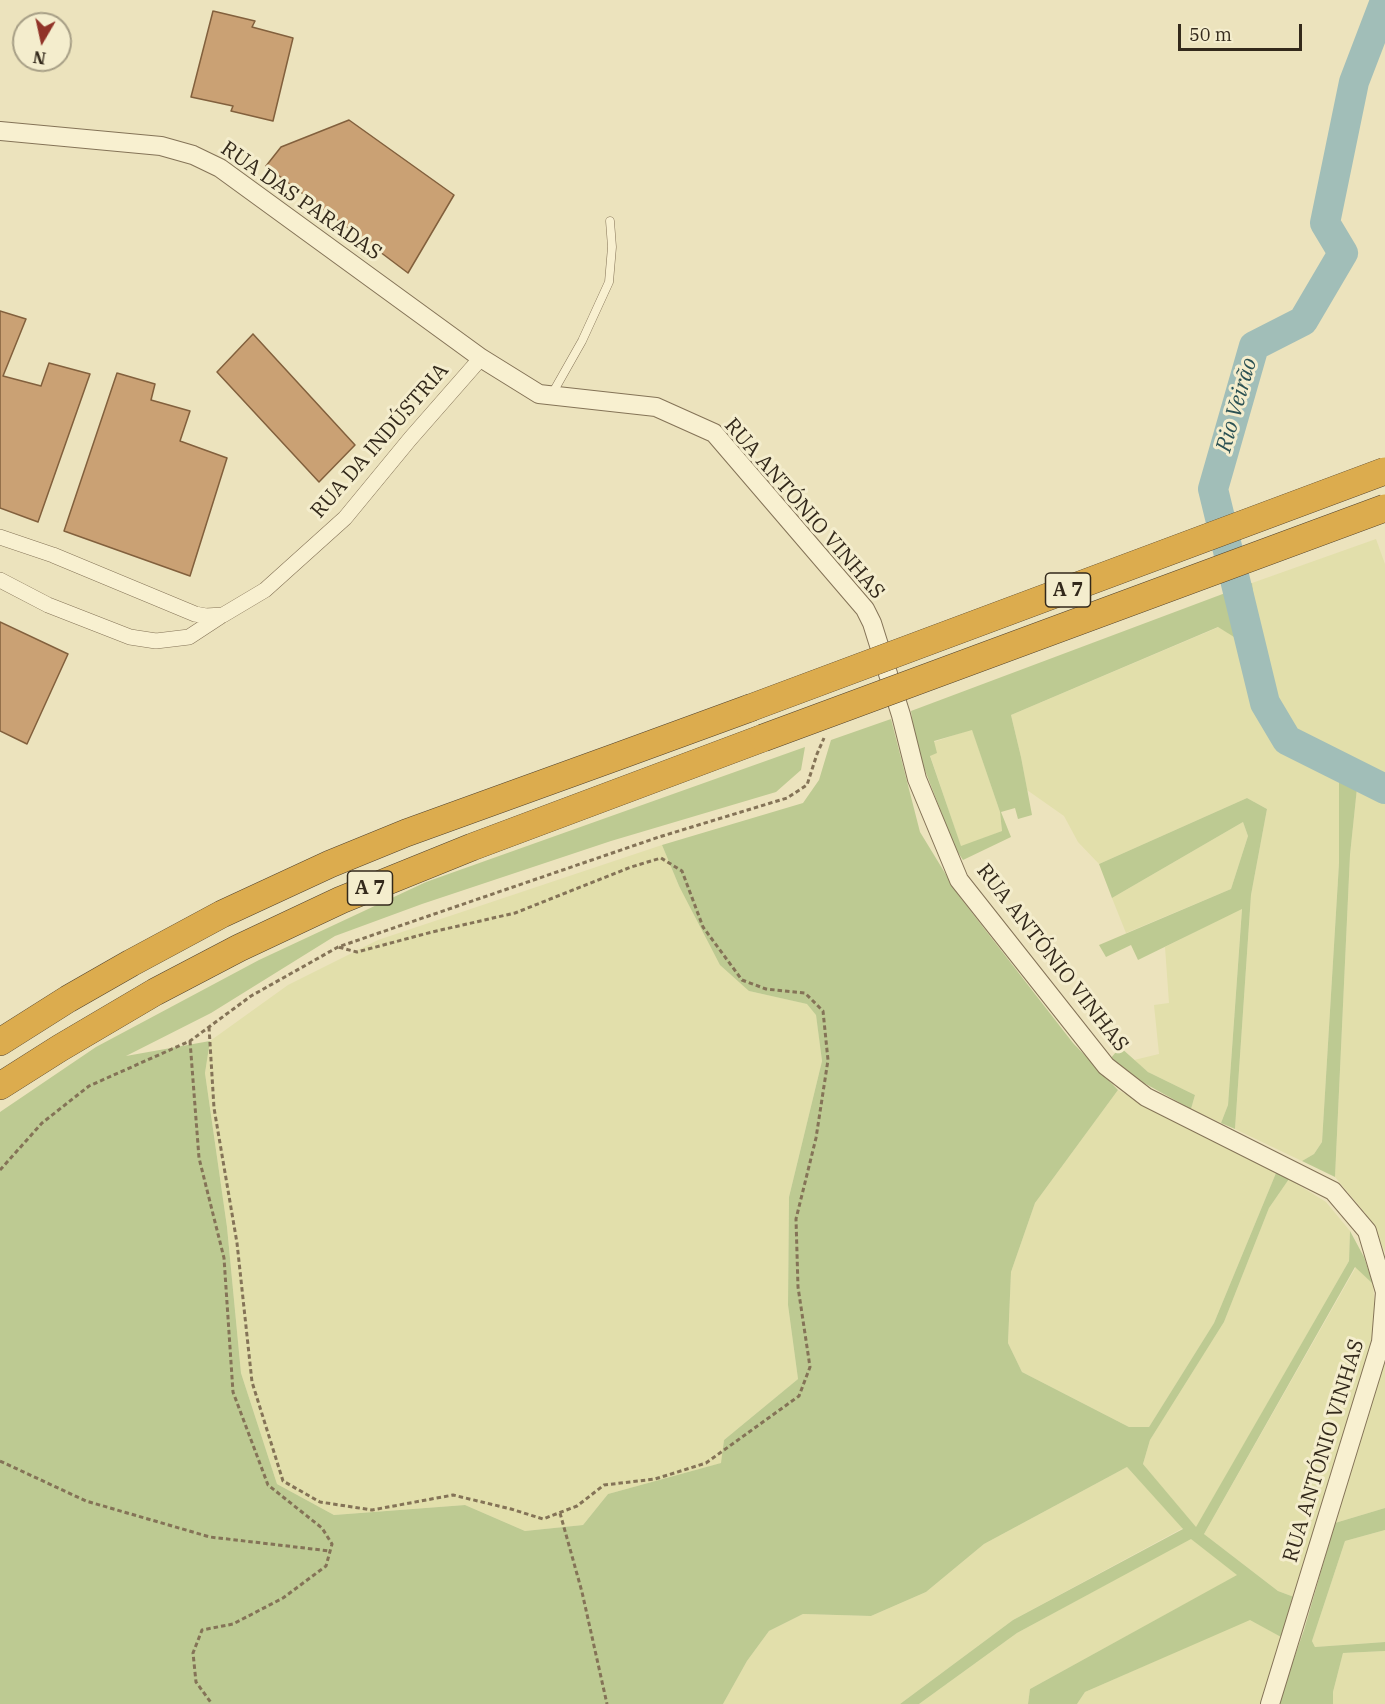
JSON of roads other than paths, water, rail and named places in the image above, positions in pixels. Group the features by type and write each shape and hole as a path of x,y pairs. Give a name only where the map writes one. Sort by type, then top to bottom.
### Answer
{"highway":[{"name":"A 7","path":"0,1042 141,957 222,914 330,864 406,833 616,758 1385,471"},
{"name":"A 7","path":"0,1086 155,992 239,948 341,900 472,847 1385,508"}],"street":[{"name":"RUA DAS PARADAS","path":"0,131 161,146 192,155 220,168 481,358"},
{"name":"RUA ANTÓNIO VINHAS","path":"481,358 538,394 656,407 714,433 865,609 875,631 902,716 917,779 959,880 1106,1066 1146,1096 1334,1191 1367,1231 1385,1292 1381,1342 1270,1704"},
{"name":"RUA DA INDÚSTRIA","path":"0,580 48,605 130,637 156,641 189,637 266,590 345,518 481,358"},
{"path":"0,537 53,555 195,614 223,615"}],"lane":[{"path":"551,396 582,341 609,282 612,247 610,221"}],"waterway":[{"name":"Rio Veirão","path":"1385,1 1354,82 1325,223 1343,253 1303,321 1254,346 1213,489 1265,703 1287,740 1385,789"}]}
